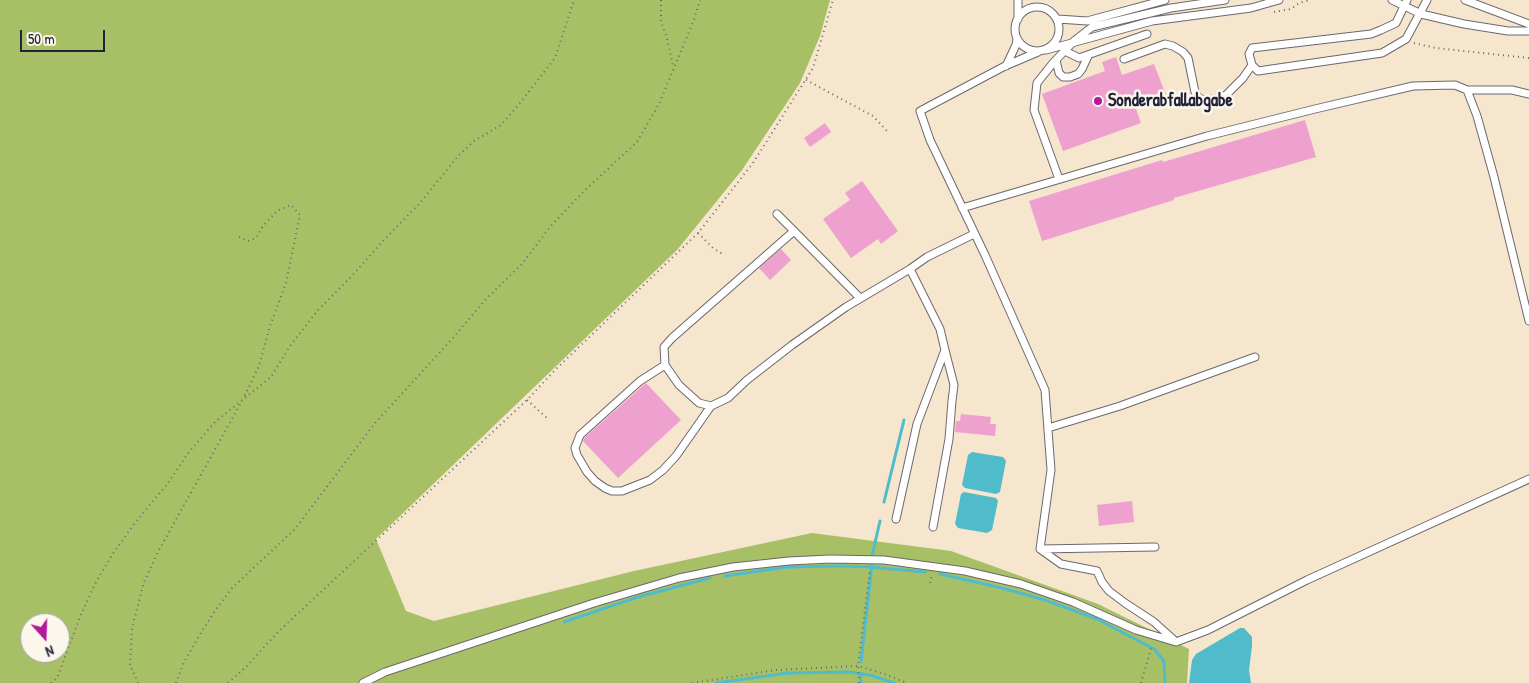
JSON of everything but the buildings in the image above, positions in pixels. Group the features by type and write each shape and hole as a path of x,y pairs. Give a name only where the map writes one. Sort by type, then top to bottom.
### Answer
{"lane":[{"path":"1018,0 1018,19"},
{"path":"1058,19 1086,21 1165,0"},
{"path":"1059,178 1034,110 1037,82 1056,60 1074,41 1092,27 1171,8 1225,0"},
{"path":"1040,548 1051,470 1045,390 930,140 920,111 1005,66 1038,52 1152,21 1251,8 1278,0"},
{"path":"1392,0 1406,3 1421,14 1464,24 1508,31 1529,30"},
{"path":"1406,3 1396,24 1371,34 1252,48 1249,54 1252,64 1258,71 1382,52 1406,39 1427,0"},
{"path":"1465,0 1529,24"},
{"path":"1005,66 1016,45 1015,25 1018,19 1028,9 1040,4 1058,19 1060,34 1057,40 1046,50"},
{"path":"1065,51 1079,58 1147,34"},
{"path":"1017,39 1026,48 1038,52"},
{"path":"1124,59 1165,44 1174,46 1188,58 1198,98 1203,100 1226,95 1243,78 1252,64"},
{"path":"1056,60 1059,73 1063,77 1070,77 1078,74 1088,56"},
{"path":"962,208 1059,178 1208,136 1413,86 1455,85 1467,90 1512,90 1529,94"},
{"path":"1467,90 1477,116 1492,169 1529,321"},
{"path":"777,214 860,298"},
{"path":"711,406 699,403 679,385 665,365 664,347 794,231"},
{"path":"665,365 640,381 580,435 575,448 577,456 587,472 605,488 622,490 650,480 676,456 711,406 728,398 747,380 792,345 860,298 927,257 974,234"},
{"path":"910,268 940,329 954,385 949,439 933,527"},
{"path":"896,519 917,424 945,350"},
{"path":"1048,428 1120,406 1255,357"},
{"path":"363,683 385,672 594,603 678,578 733,567 789,561 871,560 949,568 1021,584 1072,602 1136,630 1176,642 1208,630 1307,580 1529,479"},
{"path":"1040,548 1107,549 1155,547"},
{"path":"1040,548 1061,564 1097,571 1109,591 1154,622 1176,642"}],"path":[{"path":"51,683 57,678 80,617 96,582 112,554 168,483 189,452 216,422 271,377 290,346 318,310 419,204 459,155 474,141 501,125 520,104 555,58 574,0"},
{"path":"661,0 661,22 667,38 673,67"},
{"path":"176,683 184,662 202,631 233,587 295,529 375,423 485,300 522,264 550,227 584,191 637,142 659,104 694,20 700,0"},
{"path":"228,683 246,667 278,632 527,400 556,369 698,233 753,163 813,68 833,0"},
{"path":"1406,39 1418,45 1436,48 1529,58"},
{"path":"806,80 873,116 887,131"},
{"path":"138,683 130,665 132,628 144,582 158,550 259,366 270,326 286,283 300,214 291,205 277,211 263,226 256,238 248,241 239,237"},
{"path":"698,233 713,248 724,255"},
{"path":"527,400 549,420"},
{"path":"859,683 858,666 871,560"},
{"path":"1141,683 1155,636"},
{"path":"692,683 776,670 858,666 907,683"}],"green space":[{"path":"0,0 830,0 820,36 800,83 742,170 677,250 376,539 406,611 434,621 634,571 812,533 951,551 1098,604 1189,649 1187,683 0,683"}],"water":[{"path":"972,452 1003,457 1006,461 1000,492 996,494 965,488 962,485 968,455"},
{"path":"964,492 996,498 998,501 992,530 987,533 958,528 955,524 961,494"},
{"path":"1240,628 1244,628 1252,637 1249,670 1251,683 1189,683 1192,660 1196,654"}],"waterway":[{"path":"884,502 904,420"},
{"path":"872,556 880,521"},
{"path":"861,662 872,564"},
{"path":"725,576 787,567 871,567 925,572"},
{"path":"940,574 1045,600 1097,619 1154,649 1164,661 1165,683"},
{"path":"564,622 638,597 710,578"},
{"path":"716,683 788,673 849,672 870,675 894,683"},
{"path":"860,674 861,683"}],"place":[{"name":"Sonderabfallabgabe","path":"1098,101"}]}
